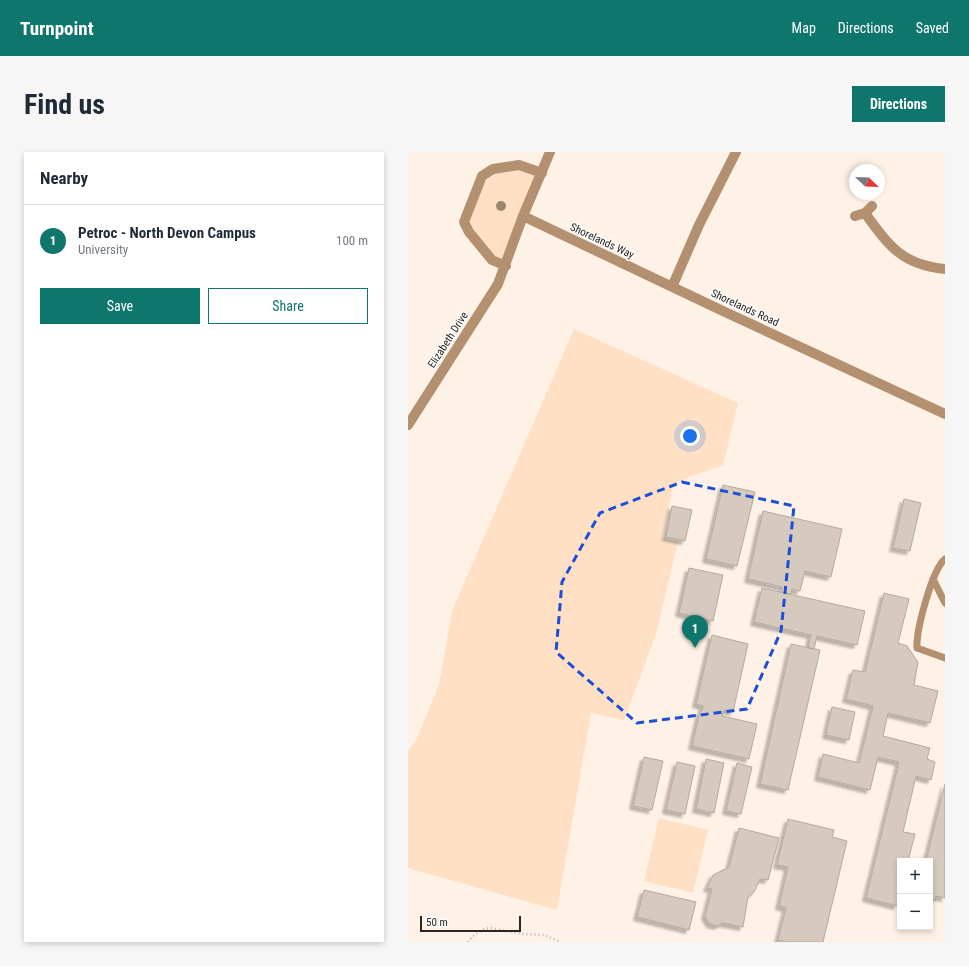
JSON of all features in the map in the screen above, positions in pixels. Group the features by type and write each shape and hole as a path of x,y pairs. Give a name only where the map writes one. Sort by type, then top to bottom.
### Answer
{"street":[{"name":"Elizabeth Drive","path":"408,425 498,284 506,266 523,216 550,152"},
{"path":"672,287 699,225 736,152"},
{"path":"506,266 492,260 469,232 464,222 469,209 482,176 493,169 519,165 542,173"},
{"path":"864,212 881,236 903,257 914,263 945,269"},
{"name":"Shorelands Way","path":"523,216 672,287"},
{"name":"Shorelands Road","path":"672,287 945,414"}],"lane":[{"path":"945,559 940,564 933,579 917,640 917,648 945,658"},
{"path":"933,579 945,603"}],"path":[{"path":"468,942 473,936 484,929 491,928 522,934 545,935 560,942"}],"highlighted area":[{"path":"682,482 794,506 781,631 747,709 637,723 556,652 562,582 600,513"}],"shaded area":[{"path":"516,170 536,175 503,259 495,256 469,223 485,182 494,174"},
{"path":"574,329 738,403 723,465 674,483 662,538 678,542 656,634 624,720 591,713 557,910 408,868 408,751 416,740 439,685 452,611"},
{"path":"659,818 708,830 693,893 644,881"}],"building":[{"path":"723,485 755,492 737,566 706,559"},
{"path":"904,499 921,503 910,551 893,548"},
{"path":"672,506 692,510 685,541 666,537"},
{"path":"763,511 842,529 831,577 805,571 800,591 792,589 791,594 781,592 782,587 748,579"},
{"path":"689,568 723,575 713,621 679,613"},
{"path":"762,588 865,611 857,645 817,636 814,649 808,648 811,635 754,622"},
{"path":"884,593 909,599 898,643 907,646 918,662 914,685 938,691 930,723 888,713 883,736 930,748 927,759 935,762 931,780 916,776 903,832 915,834 909,858 897,858 897,906 866,898 899,762 878,757 870,790 818,777 823,754 859,763 873,706 846,699 853,670 865,672"},
{"path":"712,635 748,644 733,712 724,710 722,716 757,724 749,759 692,746 700,711 702,711 703,706 696,704"},
{"path":"791,644 820,650 788,790 760,784"},
{"path":"832,707 855,712 849,740 826,735"},
{"path":"644,757 663,761 652,810 633,806"},
{"path":"706,759 724,763 714,813 696,809"},
{"path":"677,762 695,766 685,814 666,810"},
{"path":"737,763 752,767 741,814 726,811"},
{"path":"945,784 945,898 936,896 935,901 933,900 933,858 927,858"},
{"path":"788,819 834,830 832,837 847,841 823,942 786,942 778,940 786,908 779,906 788,867 777,865"},
{"path":"739,828 779,838 768,880 760,879 754,892 748,897 743,927 723,923 717,926 710,924 705,916 712,889 707,888 713,875 729,867"},
{"path":"644,890 696,902 689,930 637,917"}],"place":[{"name":"Petroc - North Devon Campus","path":"695,648"}]}
